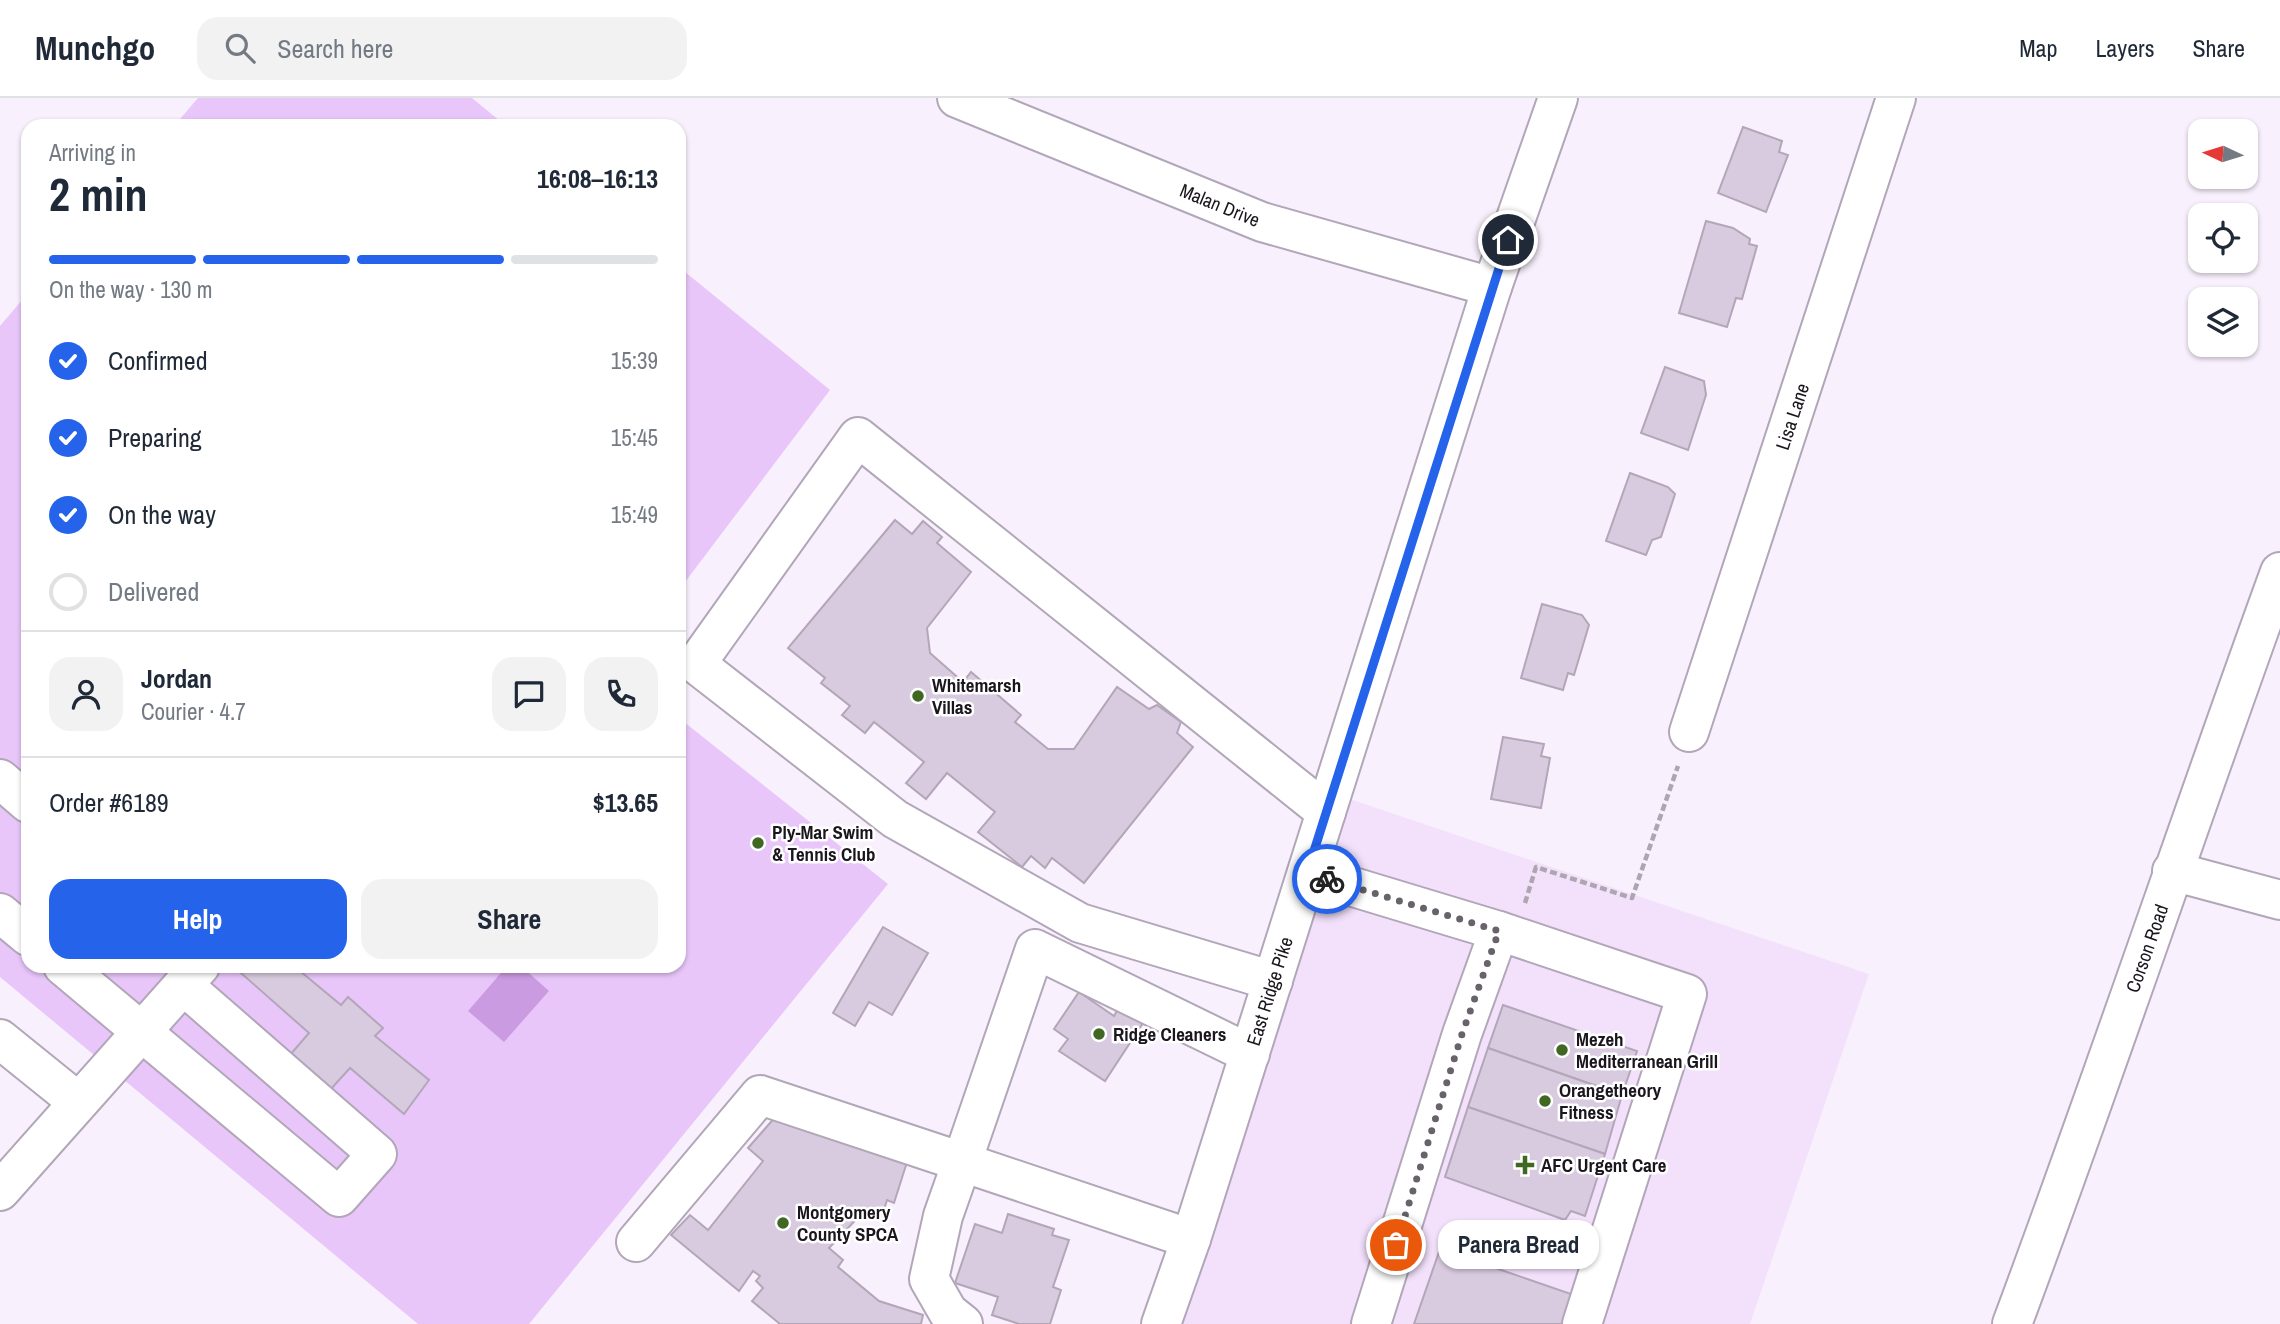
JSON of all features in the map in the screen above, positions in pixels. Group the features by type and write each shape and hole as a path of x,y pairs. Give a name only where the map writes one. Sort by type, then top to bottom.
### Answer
{"street":[{"name":"Malan Drive","path":"957,98 1262,222 1492,287"},
{"name":"East Ridge Pike","path":"1161,1324 1191,1239 1492,287 1558,98"},
{"name":"Lisa Lane","path":"1689,732 1896,98"},
{"path":"1273,981 1080,923 895,819 696,664 858,437 1326,812"},
{"name":"Corson Road","path":"2012,1324 2093,1108 2172,871 2280,572"},
{"path":"0,779 21,797"},
{"path":"2172,871 2280,900"},
{"path":"1307,873 1508,934 1687,994 1582,1324"},
{"path":"0,913 21,930"},
{"path":"1371,1324 1462,1034 1508,934"},
{"path":"963,1324 948,1312 929,1279 943,1216 1035,949 1250,1054"},
{"path":"5,1175 78,1102 141,1031 191,975 377,1154 339,1197 141,1031 71,973"},
{"path":"0,1039 78,1102"},
{"path":"636,1242 760,1095 1191,1239"}],"path":[{"path":"1508,934 1536,867 1632,898 1689,732"}],"shaded area":[{"path":"198,98 472,98 498,119 180,119"},
{"path":"686,273 830,390 686,581"},
{"name":"Ply-Mar Swim & Tennis Club","path":"21,301 21,973 686,973 686,724 888,884 529,1324 418,1324 0,977 0,326"},
{"path":"1332,793 1869,974 1750,1324 1161,1324"},
{"path":"501,973 529,973 549,991 504,1042 468,1011"}],"building":[{"path":"1743,127 1782,141 1779,152 1788,155 1766,212 1718,193"},
{"path":"1706,221 1733,228 1750,239 1749,244 1757,246 1742,299 1736,298 1727,327 1679,313"},
{"path":"1665,367 1704,381 1706,395 1688,450 1641,433"},
{"path":"1630,473 1668,487 1675,494 1661,537 1652,540 1646,555 1606,541"},
{"name":"Whitemarsh Villas","path":"895,520 912,534 923,521 942,537 937,543 971,572 927,628 930,653 963,682 971,672 1021,715 1015,722 1048,749 1074,749 1117,687 1149,709 1157,705 1181,722 1177,733 1193,747 1084,883 1052,858 1045,868 1031,856 1022,867 978,832 995,812 947,773 926,799 906,783 924,762 874,722 865,733 842,715 850,706 821,683 825,678 788,648"},
{"path":"1542,604 1582,615 1589,625 1574,675 1568,673 1563,690 1521,678"},
{"path":"1503,737 1544,744 1541,756 1550,758 1541,808 1491,799"},
{"path":"883,927 928,953 892,1015 869,1002 855,1026 833,1013"},
{"path":"241,973 302,973 341,1005 348,997 383,1028 375,1036 429,1080 404,1114 350,1068 330,1090 290,1055 309,1033"},
{"name":"Ridge Cleaners","path":"1079,992 1114,1016 1119,1007 1143,1023 1105,1081 1059,1051 1068,1039 1054,1029"},
{"name":"Mezeh Mediterranean Grill","path":"1503,1005 1637,1051 1622,1095 1488,1048"},
{"name":"Orangetheory Fitness","path":"1488,1048 1622,1095 1605,1154 1468,1107"},
{"name":"AFC Urgent Care","path":"1468,1107 1605,1154 1585,1216 1571,1211 1565,1220 1445,1177"},
{"name":"Montgomery County SPCA","path":"778,1114 908,1159 894,1203 887,1200 882,1216 865,1210 829,1248 843,1260 838,1267 879,1301 923,1315 921,1324 780,1324 752,1301 763,1288 756,1281 760,1276 753,1271 739,1291 671,1235 690,1215 708,1230 763,1161 748,1148"},
{"path":"1008,1214 1054,1229 1052,1235 1069,1240 1053,1287 1061,1290 1050,1324 1019,1324 992,1315 998,1297 955,1283 975,1224 1002,1233"},
{"path":"1440,1249 1574,1295 1564,1324 1414,1324"}],"way so far":[{"path":"1327,879 1499,931 1462,1034 1396,1245"}],"place":[{"name":"Whitemarsh Villas","path":"918,696"},
{"name":"Ply-Mar Swim & Tennis Club","path":"758,843"},
{"name":"Ridge Cleaners","path":"1099,1034"},
{"name":"Mezeh Mediterranean Grill","path":"1562,1050"},
{"name":"Orangetheory Fitness","path":"1545,1101"},
{"name":"AFC Urgent Care","path":"1525,1165"},
{"name":"Montgomery County SPCA","path":"783,1223"},
{"name":"Panera Bread","path":"1396,1245"}],"route":[{"path":"1327,879 1307,873 1508,240"}]}
